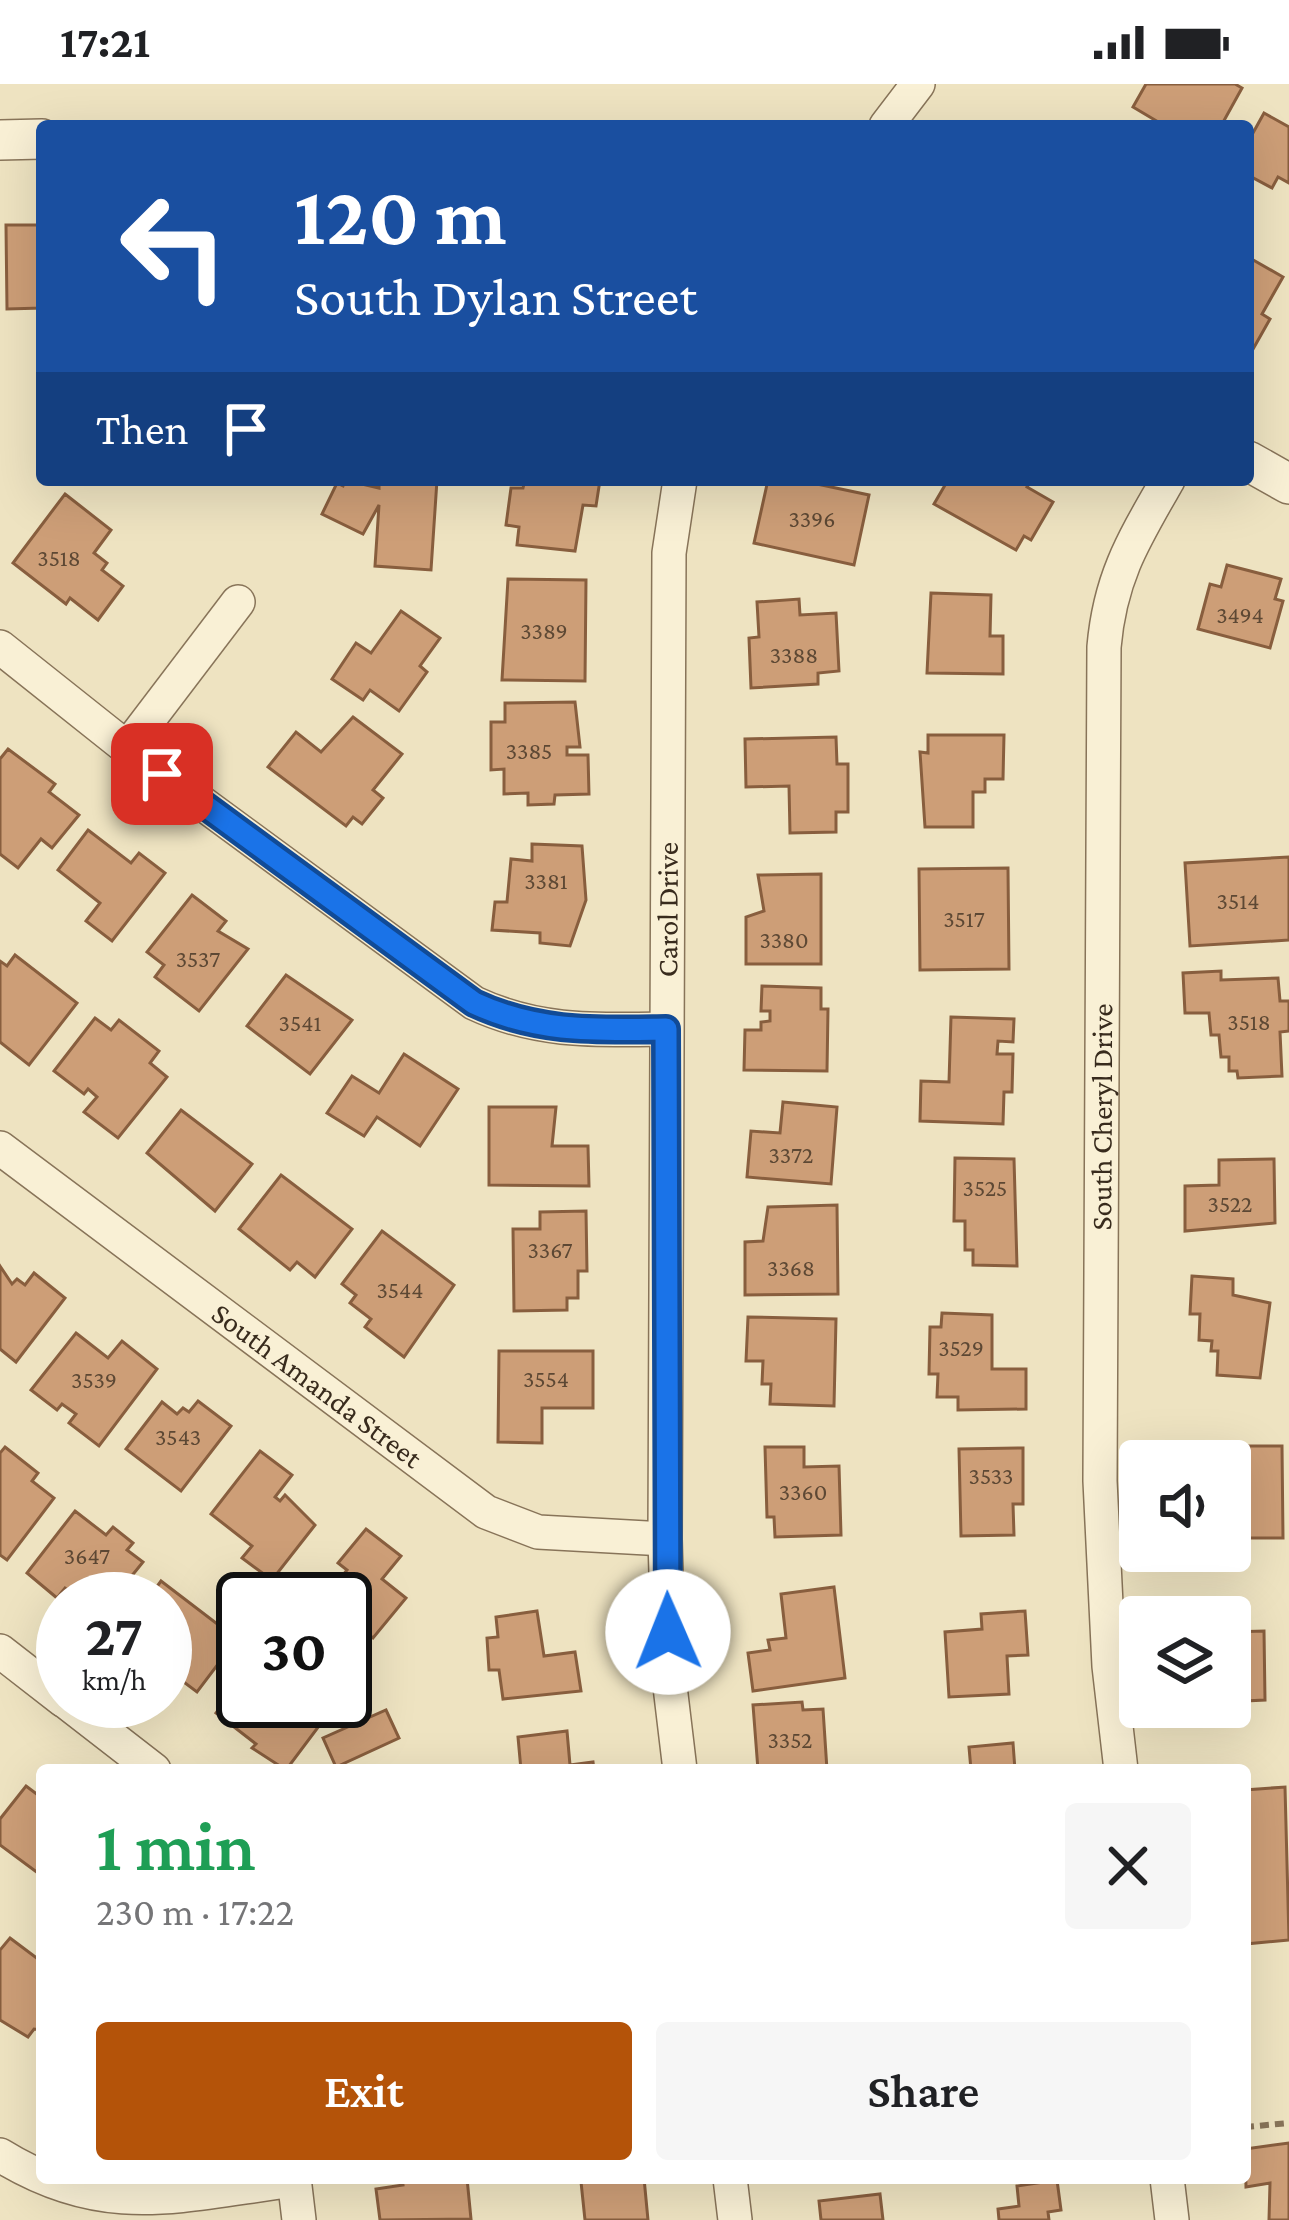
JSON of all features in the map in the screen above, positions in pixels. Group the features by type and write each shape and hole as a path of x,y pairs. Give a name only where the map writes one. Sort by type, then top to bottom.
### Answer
{"street":[{"path":"891,120 918,84"},
{"path":"0,140 36,139"},
{"path":"1254,464 1289,484"},
{"name":"Carol Drive","path":"679,486 669,553 665,1539 669,1678 679,1764"},
{"name":"South Cheryl Drive","path":"1120,1764 1109,1666 1100,1481 1104,647 1108,606 1121,562 1165,486"},
{"path":"127,748 238,602"},
{"path":"0,647 127,748 474,1003 507,1018 560,1031 666,1029"},
{"name":"South Amanda Street","path":"0,1148 486,1512 538,1532 665,1539"},
{"path":"0,1651 36,1679"},
{"path":"100,1728 146,1764"},
{"path":"0,2155 36,2179"},
{"path":"44,2184 119,2203 258,2184"},
{"path":"295,2184 299,2220"},
{"path":"731,2184 735,2220"},
{"path":"1168,2184 1172,2220"}],"path":[{"path":"1251,2126 1289,2123"}],"building":[{"path":"1146,84 1235,84 1242,88 1224,120 1155,120 1133,107"},
{"path":"1264,113 1289,127 1289,183 1278,177 1272,188 1254,178 1254,131"},
{"path":"6,225 36,225 36,308 7,309"},
{"path":"1254,260 1283,277 1262,314 1270,319 1254,347"},
{"path":"336,486 437,486 431,570 375,566 379,505 363,534 322,514"},
{"path":"599,486 596,506 583,505 575,551 517,545 519,527 506,525 511,488"},
{"path":"767,486 826,486 869,495 854,565 754,543"},
{"path":"944,486 1028,486 1053,502 1031,540 1024,536 1016,550 934,504"},
{"path":"65,494 111,530 94,553 107,563 102,570 123,586 98,620 70,598 66,604 13,563"},
{"path":"1227,565 1281,579 1275,599 1283,601 1270,648 1198,629 1210,584 1221,587"},
{"path":"508,579 586,580 585,681 502,680"},
{"path":"931,593 991,595 990,636 1003,636 1003,674 927,673"},
{"path":"799,599 800,615 836,613 839,671 818,673 818,684 751,688 749,638 759,637 757,602"},
{"path":"401,611 440,638 420,666 427,672 399,711 370,690 363,700 332,679 356,643 371,653"},
{"path":"575,702 580,747 567,747 567,755 588,755 589,794 555,795 554,804 528,805 528,793 504,794 504,769 491,770 491,722 505,722 505,703"},
{"path":"353,717 402,754 373,790 383,798 362,824 353,817 346,826 268,767 296,732 321,752"},
{"path":"928,735 1004,735 1003,779 985,779 985,792 973,792 973,827 925,827 920,752 928,753"},
{"path":"836,737 837,764 848,764 848,812 836,812 836,832 790,833 789,786 746,787 745,739"},
{"path":"8,749 55,784 49,792 79,815 52,848 41,839 18,868 0,854 0,759"},
{"path":"88,830 131,863 139,853 165,873 112,941 86,921 100,903 58,870"},
{"path":"532,844 582,846 586,900 570,946 540,943 540,933 492,930 495,902 507,902 511,859 532,861"},
{"path":"1289,857 1289,940 1190,946 1185,863"},
{"path":"1008,868 1009,969 920,970 919,869"},
{"path":"821,874 821,964 746,964 746,917 764,911 758,875"},
{"path":"192,895 226,921 218,931 248,949 199,1011 155,977 164,965 147,952"},
{"path":"15,955 77,1003 29,1065 0,1042 0,961 7,966"},
{"path":"1221,971 1221,980 1278,978 1280,1001 1289,1001 1289,1031 1280,1032 1282,1076 1238,1078 1237,1071 1229,1071 1229,1057 1221,1057 1219,1035 1211,1035 1209,1013 1185,1013 1183,973"},
{"path":"286,975 352,1020 310,1074 247,1026"},
{"path":"762,986 821,988 821,1009 828,1009 827,1071 744,1070 745,1030 761,1030 761,1022 770,1021 770,1011 761,1011"},
{"path":"951,1017 1014,1019 1013,1042 998,1041 997,1054 1013,1054 1012,1092 1004,1092 1003,1124 920,1121 921,1081 949,1082"},
{"path":"95,1018 111,1030 119,1020 159,1051 150,1063 167,1077 118,1138 84,1112 97,1097 88,1089 84,1094 54,1071"},
{"path":"404,1054 458,1089 420,1146 377,1117 364,1136 327,1113 352,1076 379,1093"},
{"path":"783,1102 837,1107 831,1184 747,1177 751,1131 780,1133"},
{"path":"489,1107 556,1107 552,1146 588,1146 589,1186 489,1185"},
{"path":"181,1110 252,1164 215,1211 147,1153"},
{"path":"955,1158 1014,1159 1017,1266 973,1265 973,1250 965,1250 965,1221 954,1221"},
{"path":"1274,1159 1275,1223 1185,1231 1185,1186 1219,1185 1219,1160"},
{"path":"281,1175 352,1229 315,1277 297,1262 290,1270 239,1229"},
{"path":"837,1205 838,1294 745,1295 745,1242 763,1241 768,1207"},
{"path":"586,1211 587,1271 578,1271 578,1298 567,1298 567,1310 514,1311 513,1229 540,1229 540,1212"},
{"path":"382,1231 454,1285 404,1357 365,1327 371,1319 350,1303 356,1295 342,1284"},
{"path":"0,1266 12,1284 17,1279 25,1285 34,1273 65,1298 16,1362 0,1349"},
{"path":"1192,1276 1233,1279 1233,1295 1270,1303 1260,1378 1217,1375 1218,1351 1211,1351 1212,1341 1199,1340 1200,1314 1190,1314"},
{"path":"942,1313 992,1315 992,1369 1026,1369 1026,1409 958,1410 958,1397 937,1397 938,1374 929,1374 930,1327 941,1327"},
{"path":"748,1317 836,1319 834,1406 770,1404 771,1384 762,1384 763,1361 746,1361"},
{"path":"76,1333 108,1358 122,1341 157,1369 99,1446 69,1423 76,1414 62,1404 57,1410 31,1390"},
{"path":"499,1351 593,1351 593,1408 542,1408 542,1443 498,1442"},
{"path":"198,1401 231,1426 181,1491 126,1449 162,1402 177,1414 183,1408 189,1412"},
{"path":"1251,1446 1282,1446 1283,1538 1251,1538"},
{"path":"5,1447 38,1473 32,1481 54,1498 7,1560 0,1555 0,1453"},
{"path":"765,1447 804,1447 804,1467 839,1466 841,1535 775,1537 774,1517 767,1517"},
{"path":"1023,1448 1023,1504 1013,1504 1014,1535 961,1536 959,1449"},
{"path":"260,1451 292,1475 275,1497 280,1501 285,1495 315,1525 278,1572 261,1572 242,1558 252,1546 211,1514"},
{"path":"75,1511 106,1535 113,1527 133,1543 127,1550 143,1562 135,1572 36,1572 36,1580 27,1573"},
{"path":"366,1529 401,1556 382,1579 406,1598 373,1638 372,1572 345,1572 338,1563"},
{"path":"834,1587 845,1678 753,1691 748,1653 770,1650 768,1640 786,1638 781,1594"},
{"path":"192,1605 216,1623 216,1667 197,1692 192,1688"},
{"path":"537,1611 544,1656 575,1652 581,1691 503,1699 499,1670 489,1670 487,1638 498,1637 496,1617"},
{"path":"1025,1611 1028,1655 1007,1656 1009,1694 949,1697 945,1632 982,1629 981,1614"},
{"path":"1251,1631 1264,1631 1265,1700 1251,1701"},
{"path":"802,1702 803,1710 823,1709 827,1764 758,1764 753,1705"},
{"path":"386,1710 399,1738 335,1764 323,1738 346,1728 372,1728 372,1716"},
{"path":"235,1728 318,1728 290,1764 277,1764 252,1748 256,1744"},
{"path":"567,1731 570,1764 520,1764 518,1737"},
{"path":"1013,1743 1015,1764 970,1764 969,1747"},
{"path":"26,1786 36,1794 36,1872 0,1845 0,1819"},
{"path":"1285,1787 1289,1940 1251,1943 1251,1790"},
{"path":"10,1938 36,1958 36,2029 28,2037 0,2020 0,1950"},
{"path":"1289,2143 1289,2220 1269,2220 1270,2183 1246,2187 1251,2184 1251,2148"},
{"path":"468,2184 471,2219 380,2220 376,2189"},
{"path":"581,2184 645,2184 648,2220 585,2220"},
{"path":"1058,2184 1061,2210 1048,2212 1049,2220 999,2220 998,2209 1019,2206 1017,2186"},
{"path":"880,2194 883,2220 821,2220 819,2201"}],"route":[{"path":"162,774 474,1003 507,1018 560,1031 666,1029 668,1632"}]}
